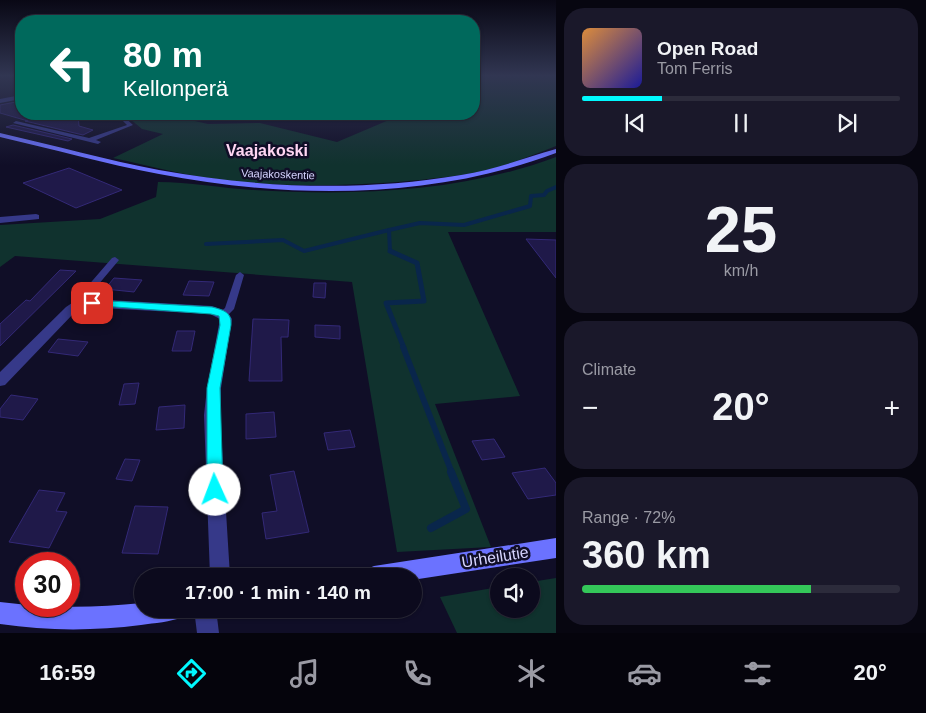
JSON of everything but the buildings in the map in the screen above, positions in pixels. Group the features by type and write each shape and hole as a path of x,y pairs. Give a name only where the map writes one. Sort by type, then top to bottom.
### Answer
{"main road":[{"name":"Vaajakoskentie","path":"0,135 181,176 254,185 300,187 382,185 460,177 498,170 556,151"},
{"name":"Urheilutie","path":"422,569 556,548"},
{"path":"0,613 15,616 102,618 134,614"}],"street":[{"path":"0,220 36,217"},
{"path":"0,381 70,310 79,304 92,303 203,310 223,314 226,319 214,388 212,415 220,568"},
{"path":"206,618 208,633"}],"lane":[{"path":"90,140 130,125 125,120"},
{"path":"16,123 98,142"},
{"path":"79,304 115,260"},
{"path":"223,314 229,309 240,276"}],"green space":[{"path":"480,106 556,106 556,146 503,166 447,177 398,182 333,185 267,184 210,178 113,158 163,134 142,129 131,120 190,120 208,124 260,123 337,142 389,120 480,120"},
{"path":"556,157 556,232 448,232 520,396 435,404 491,547 397,552 352,282 15,256 0,267 0,225 100,219 156,197 158,182 290,192 367,192 444,185 482,178 520,169"},
{"path":"556,578 556,633 457,633 440,597 490,589 490,618 540,618 540,581"}],"waterway":[{"path":"389,230 420,223 464,225 530,206 531,196 544,195 547,191 556,187"},
{"path":"206,244 283,240 304,251 389,230"},
{"path":"389,230 390,251"},
{"path":"390,251 417,263 424,301 386,303 404,348"},
{"path":"403,347 452,473"},
{"path":"431,528 466,509 451,472"}],"district":[{"name":"Vaajakoski","path":"267,150"}],"route":[{"path":"92,303 212,310 223,314 226,319 214,388 212,415 215,490"}]}
